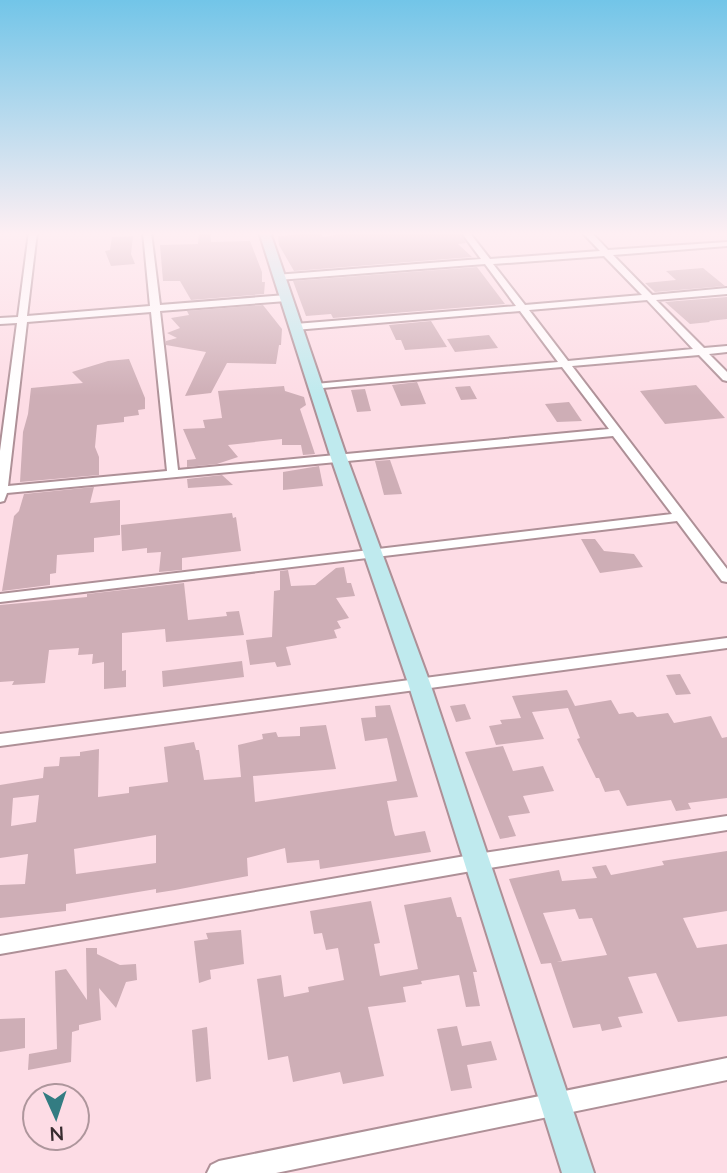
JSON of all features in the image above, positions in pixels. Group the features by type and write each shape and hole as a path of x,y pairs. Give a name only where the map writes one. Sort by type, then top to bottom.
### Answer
{"street":[{"path":"25,287 1,493 617,432"},
{"path":"153,287 173,475"},
{"path":"282,287 419,683 578,1173"},
{"path":"506,287 678,517 727,578"},
{"path":"638,287 727,378"},
{"path":"295,327 727,291"},
{"path":"0,321 286,298"},
{"path":"315,387 727,349"},
{"path":"0,598 678,517"},
{"path":"0,740 727,643"},
{"path":"0,944 477,862 727,823"},
{"path":"232,1172 727,1069"}],"building":[{"path":"183,287 265,287 264,294 191,300"},
{"path":"295,287 492,287 505,304 333,318 331,314 306,316"},
{"path":"649,287 716,287 655,292"},
{"path":"727,297 727,319 690,324 665,302"},
{"path":"263,305 282,329 276,364 227,363 211,393 185,396 206,352 166,345 166,341 177,338 167,333 180,328 171,318 189,315 187,311"},
{"path":"431,321 447,347 405,350 401,340 396,340 389,325"},
{"path":"489,335 498,348 455,352 447,339"},
{"path":"129,359 145,398 145,409 138,410 139,415 124,417 124,422 97,425 95,447 99,457 99,475 20,482 23,432 31,388 83,383 72,372 108,361"},
{"path":"417,382 426,404 401,406 392,385"},
{"path":"696,385 725,418 665,424 640,391"},
{"path":"284,386 285,391 304,397 306,405 300,409 315,454 303,455 301,445 282,445 282,439 228,445 238,457 217,464 187,467 187,460 196,459 183,429 205,428 203,420 222,418 218,391"},
{"path":"470,386 477,399 461,400 455,387"},
{"path":"365,389 371,411 357,412 351,390"},
{"path":"569,402 582,421 557,422 545,404"},
{"path":"390,460 402,494 384,495 375,461"},
{"path":"319,466 323,486 283,490 283,472"},
{"path":"222,475 233,485 188,488 187,479"},
{"path":"94,487 90,503 120,500 120,535 94,538 94,552 57,555 56,573 50,574 50,585 2,591 14,516 19,511 24,494"},
{"path":"232,513 233,518 236,517 241,551 182,558 182,570 159,572 161,552 147,553 147,548 122,551 121,525"},
{"path":"581,539 595,539 604,551 634,554 643,567 600,573"},
{"path":"344,567 347,583 351,583 355,596 336,598 349,618 337,621 341,628 334,630 337,638 286,647 291,665 277,667 275,662 250,665 246,640 272,637 274,591 280,590 280,571 288,570 291,586 315,585 336,568"},
{"path":"184,583 188,620 227,616 226,612 239,611 244,635 166,642 165,629 122,633 122,671 126,670 126,687 104,689 104,662 92,664 93,654 78,655 79,648 49,650 45,683 12,685 14,681 0,682 0,605 87,597 87,594"},
{"path":"242,661 244,677 163,687 162,671"},
{"path":"680,674 691,694 676,695 666,675"},
{"path":"567,690 575,706 611,700 619,714 633,712 637,717 668,713 674,723 711,716 722,738 727,737 727,798 688,803 691,809 676,811 671,800 627,806 619,790 605,792 599,778 596,778 577,739 580,738 568,708 532,712 544,739 496,745 489,726 502,724 500,720 521,718 512,696"},
{"path":"465,704 471,719 456,722 450,706"},
{"path":"390,705 418,797 387,801 395,836 425,831 431,852 320,869 319,860 287,863 285,848 247,858 248,876 156,893 156,889 66,904 66,911 0,918 0,885 25,884 28,854 0,858 0,785 43,778 44,767 59,766 60,757 80,756 80,752 99,749 98,797 129,793 129,787 168,782 164,747 194,742 196,750 199,750 204,780 241,777 238,745 263,739 262,734 276,732 278,737 300,736 300,727 326,725 336,769 253,776 255,802 397,781 387,738 365,741 361,718 376,717 375,706","holes":["39,795 36,822 11,826 13,798","156,835 156,863 76,874 74,849"]},
{"path":"503,746 513,771 543,766 554,791 523,796 530,813 508,816 516,836 500,839 465,752"},
{"path":"727,851 727,911 683,918 697,948 727,944 727,1016 678,1022 656,973 628,977 643,1013 618,1017 622,1027 602,1031 600,1024 573,1028 551,963 541,964 509,879 559,870 562,881 597,878 592,867 606,865 611,875 664,865 662,861","holes":["575,909 579,919 592,918 607,955 557,962 562,961 543,913"]},
{"path":"451,897 457,917 461,917 477,972 473,972 480,1006 466,1007 459,975 403,987 406,1002 368,1007 384,1076 343,1084 340,1072 293,1082 288,1056 268,1060 257,979 281,975 284,997 309,992 308,987 344,980 338,948 326,950 322,933 314,934 310,911 371,901 380,943 374,944 380,976 418,969 404,905"},
{"path":"241,930 244,964 210,970 211,979 199,983 194,941 208,939 206,933"},
{"path":"86,948 97,948 97,954 120,965 136,964 137,980 126,982 116,1008 99,988 101,1020 79,1025 79,1030 72,1032 71,1062 28,1070 29,1054 57,1049 55,971 66,969 87,1000"},
{"path":"25,1018 25,1048 0,1052 0,1019"},
{"path":"457,1026 462,1046 491,1041 497,1060 467,1065 472,1088 451,1091 437,1029"},
{"path":"207,1027 211,1079 196,1082 192,1030"}]}
